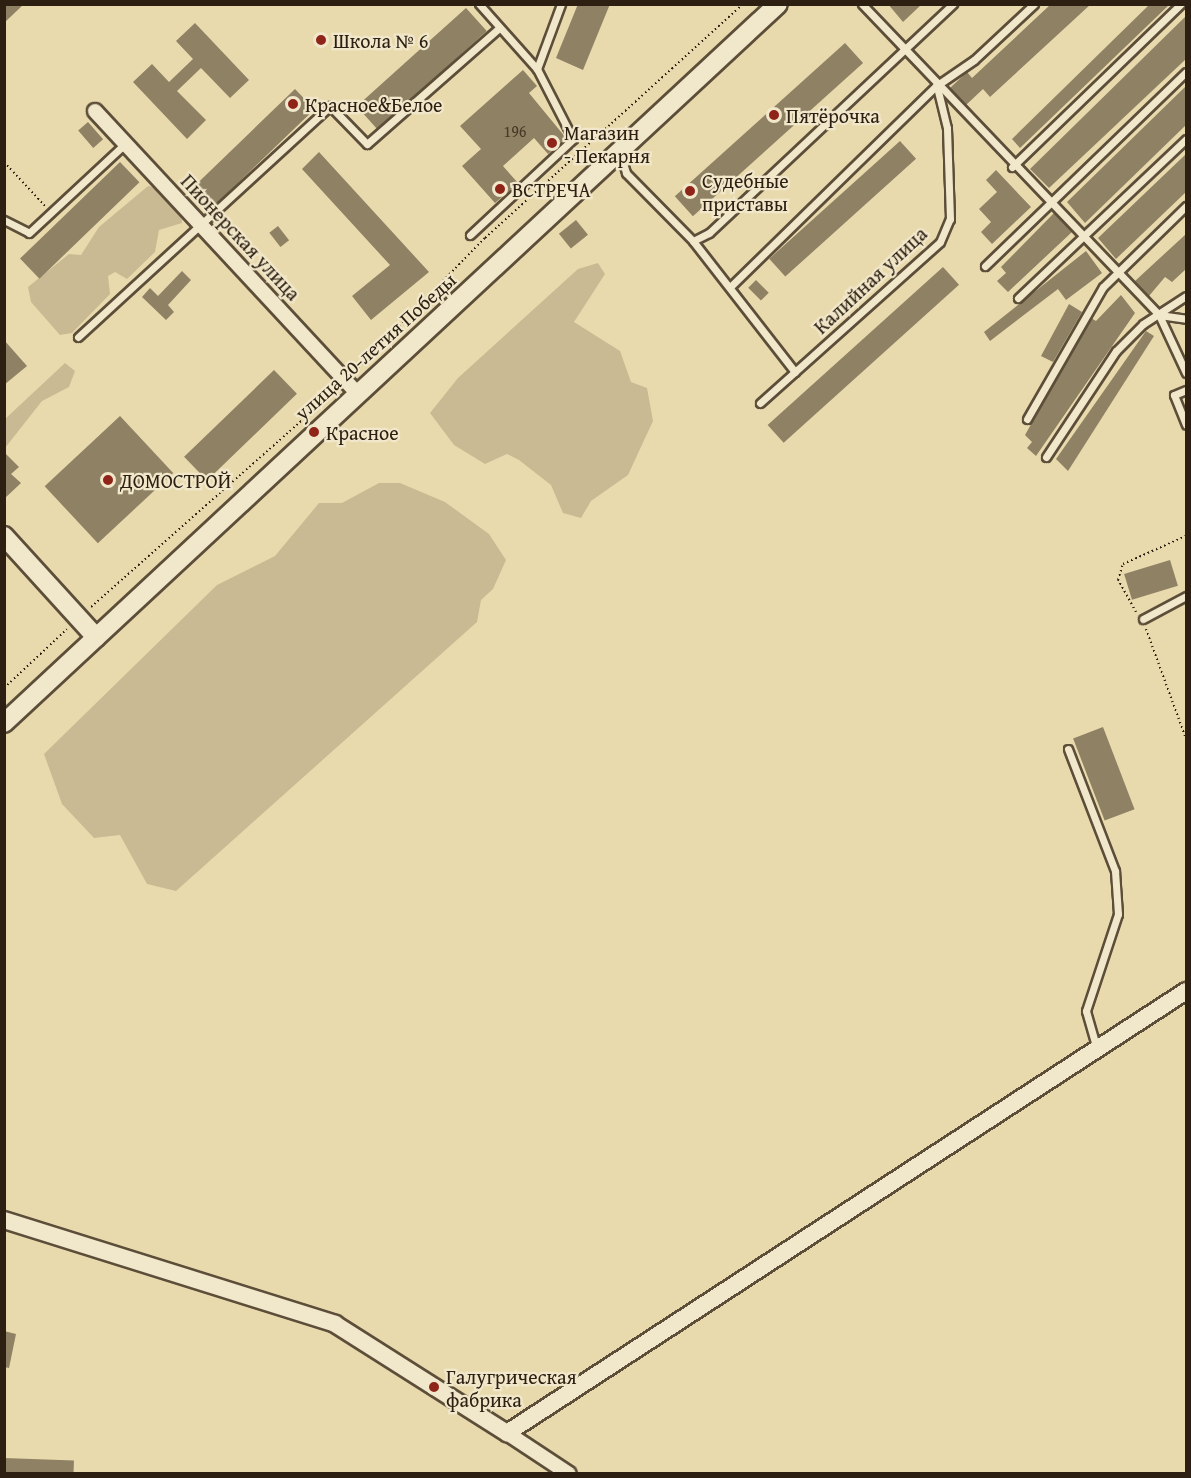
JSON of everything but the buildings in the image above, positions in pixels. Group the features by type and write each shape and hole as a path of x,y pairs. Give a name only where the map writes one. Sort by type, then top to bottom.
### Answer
{"main road":[{"name":"улица 20-летия Победы","path":"4,723 96,637 352,387 620,150 778,4"},
{"path":"4,536 96,637"}],"street":[{"name":"Пионерская улица","path":"95,111 202,222 352,387"},
{"path":"507,1433 1186,990"},
{"path":"4,1220 335,1324 569,1473"}],"lane":[{"path":"470,235 573,139 537,69 479,4"},
{"path":"537,69 561,4"},
{"path":"862,4 1081,240 1159,315 1186,373"},
{"path":"693,241 709,233 952,4"},
{"path":"730,287 936,86 974,60 1034,4"},
{"path":"1012,167 1181,4"},
{"path":"78,337 330,106 367,144 499,28"},
{"path":"985,266 1186,72"},
{"name":"Калийная улица","path":"760,403 940,242 950,219 947,128 936,86"},
{"path":"1018,298 1186,139"},
{"path":"4,220 29,233 126,143"},
{"path":"620,150 626,173 693,241 795,372"},
{"path":"1027,419 1115,275 1186,206"},
{"path":"1046,457 1116,351 1186,296"},
{"path":"1159,315 1186,319"},
{"path":"1186,390 1174,395 1186,425"},
{"path":"1143,619 1186,596"},
{"path":"1068,749 1115,871 1118,914 1086,1011 1097,1049"}],"path":[{"path":"4,688 79,616 352,387 485,238 743,4"},
{"path":"4,162 51,213"}],"shaded area":[{"path":"148,186 160,188 181,209 182,223 159,230 155,252 127,279 115,272 108,276 110,294 72,333 60,335 31,302 28,287 69,254 81,255 99,227"},
{"path":"598,263 605,274 574,322 620,351 631,382 647,388 653,421 628,475 591,501 581,518 563,513 551,485 519,460 507,454 485,464 454,445 430,413 458,378 578,269"},
{"path":"65,363 75,371 69,387 42,401 5,448 5,419"},
{"path":"379,483 400,483 445,502 489,534 506,560 493,589 481,600 477,622 176,891 147,884 120,835 94,838 62,804 44,754 217,585 275,556 319,503 342,503"}],"place":[{"name":"Школа № 6","path":"321,40"},
{"name":"Красное&Белое","path":"293,104"},
{"name":"Пятёрочка","path":"774,115"},
{"name":"Магазин - Пекарня","path":"552,143"},
{"name":"ВСТРЕЧА","path":"500,189"},
{"name":"Судебные приставы","path":"690,191"},
{"name":"Красное","path":"314,432"},
{"name":"ДОМОСТРОЙ","path":"108,480"},
{"name":"Галугрическая фабрика","path":"434,1387"}]}
